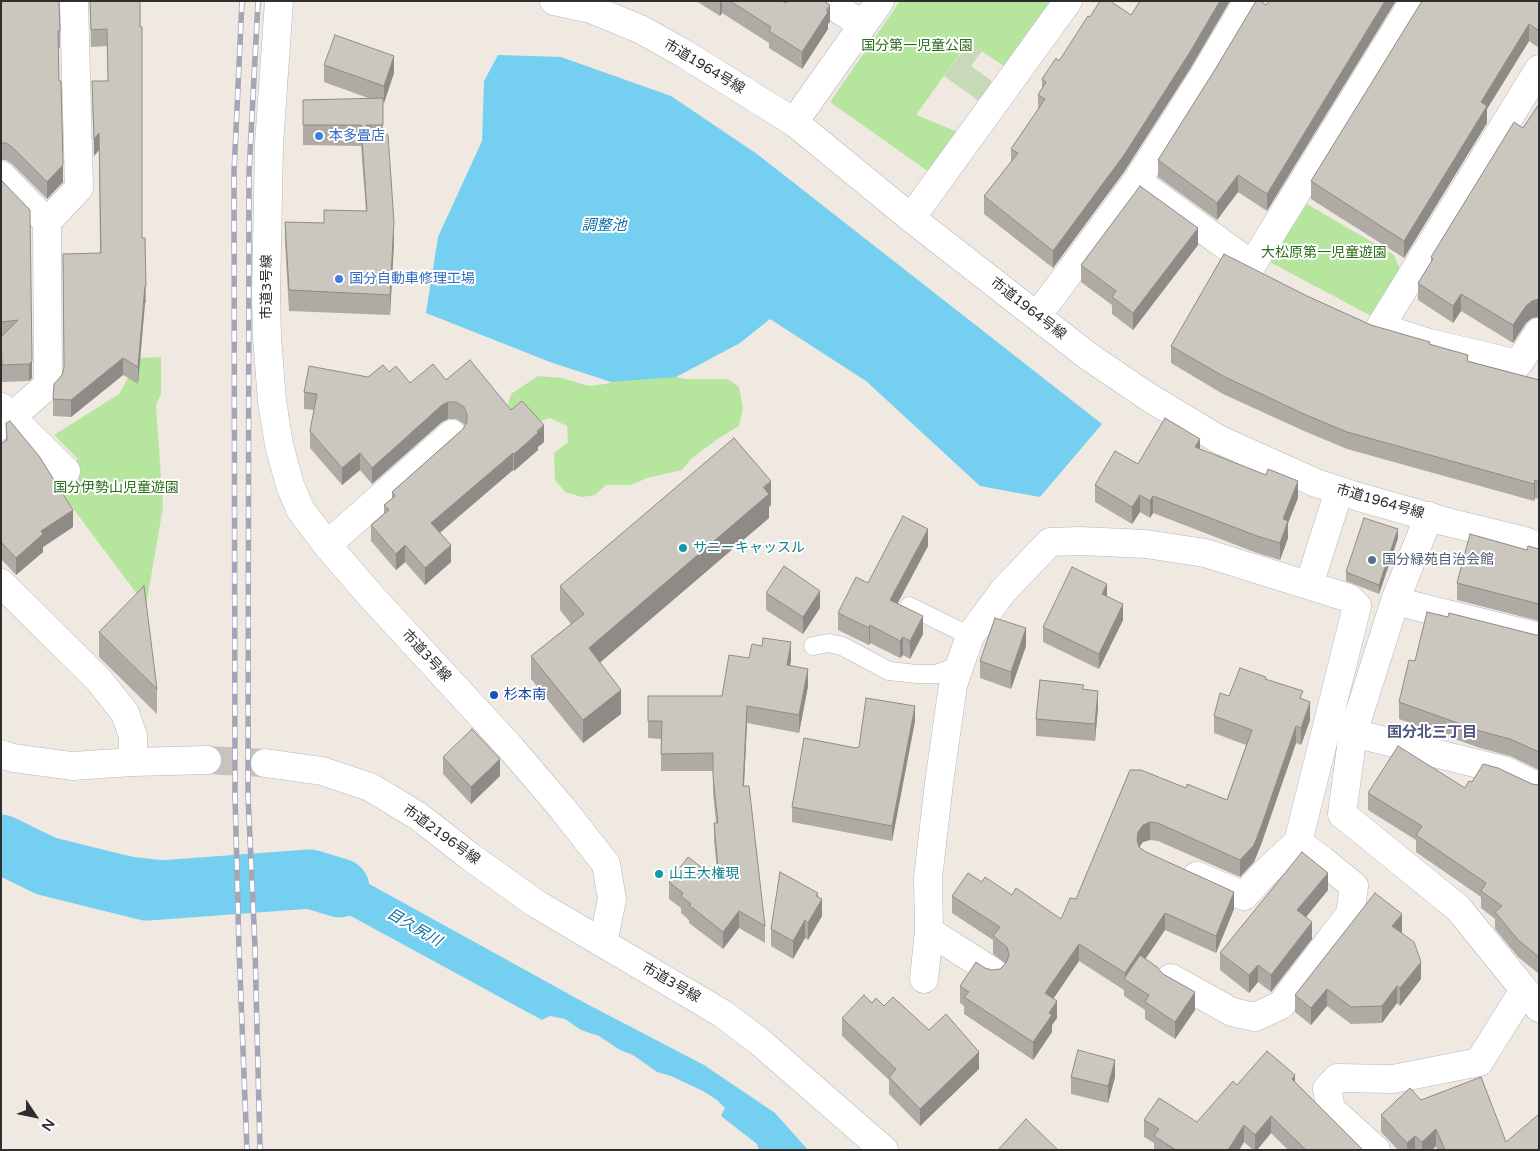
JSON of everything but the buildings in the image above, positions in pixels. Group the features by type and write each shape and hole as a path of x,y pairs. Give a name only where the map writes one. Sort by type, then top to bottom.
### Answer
{"street":[{"path":"66,471 5,417 48,385 47,222 79,188 74,1"},
{"name":"市道3号線","path":"279,1 269,144 266,285 267,337 272,401 279,445 290,485 300,509 370,595 510,747 562,808 606,864 612,899 603,943 724,1014 760,1042 884,1150"},
{"name":"市道1964号線","path":"554,1 591,9 640,29 683,53 794,122 911,218 1088,356 1150,398 1218,439 1316,484 1539,546"},
{"path":"826,1 863,25"},
{"path":"794,122 880,1"},
{"path":"911,218 1068,1"},
{"path":"1036,316 1056,292 1137,180 1203,77 1248,1"},
{"path":"1137,180 1252,265 1414,1"},
{"path":"1539,69 1380,327 1429,342 1518,364 1539,332"},
{"path":"1,175 47,222"},
{"path":"327,544 452,434"},
{"path":"1309,585 1339,491"},
{"path":"1376,1150 1331,1109 1328,1089 1337,1078 1393,1079 1479,1062 1532,999 1458,908 1342,814 1353,733 1395,601 1429,516"},
{"path":"924,979 929,931 928,878 953,686 970,636 1004,590 1050,542 1080,540 1146,544 1204,553 1350,598 1357,606 1298,842 1244,896 1174,866"},
{"path":"1,583 98,679 125,713 133,736 133,762"},
{"path":"1395,601 1539,636"},
{"path":"1353,733 1503,770 1539,787"},
{"path":"1,754 13,758 72,766 207,760"},
{"name":"市道2196号線","path":"265,763 322,771 370,787 418,816 472,858 536,903 603,943"},
{"path":"1171,978 1232,1012 1255,1017 1281,1005 1350,914 1354,886 1298,842"},
{"path":"929,931 992,972"}],"lane":[{"path":"909,606 970,636"},
{"path":"813,646 829,643 842,646 889,670 917,674 936,674 961,665"}],"green space":[{"name":"国分第一児童公園","path":"900,1 1050,1 1004,66 968,42 916,115 958,132 929,172 830,102"},
{"path":"969,42 982,51 971,66 993,82 979,101 944,76"},
{"name":"大松原第一児童遊園","path":"1307,204 1394,255 1401,271 1373,317 1270,262"},
{"name":"国分伊勢山児童遊園","path":"161,357 161,394 156,405 163,507 146,606 54,483 78,459 54,435 119,394 139,358"},
{"path":"662,374 686,379 728,379 739,387 743,408 739,426 691,459 682,470 647,478 631,485 606,485 595,495 582,497 565,492 555,480 554,453 568,442 567,426 550,418 534,423 514,413 508,405 511,394 538,376 562,378 589,386 633,377"}],"water":[{"name":"調整池","path":"498,55 561,57 671,96 757,154 1102,424 1040,497 980,486 866,381 770,319 740,343 676,377 611,382 550,362 426,313 438,237 482,141 484,81"},
{"path":"1,829 49,837 86,849 133,857 170,861 208,859 213,906 130,901 97,895 31,876 1,859"},
{"path":"259,861 324,863 344,870 585,1003 704,1065 775,1113 808,1150 759,1150 757,1144 721,1116 725,1108 703,1091 671,1076 657,1072 633,1055 620,1050 599,1036 581,1030 565,1019 550,1016 542,1020 349,915 350,906 329,893 304,890 272,900 260,900"}],"pier":[{"path":"208,856 211,858 215,905 213,908"},
{"path":"259,859 260,902 258,900 257,861"}],"waterway":[{"name":"目久尻川","path":"1,844 46,866 147,891 310,879 340,888"}],"tunnel":[{"path":"207,760 265,763"}],"railway":[{"path":"242,1 234,173 235,794 247,1150"},
{"path":"258,1 249,173 248,796 255,947 260,1150"}],"place":[{"name":"本多畳店","path":"319,136"},
{"name":"国分自動車修理工場","path":"339,279"},
{"name":"サニーキャッスル","path":"683,548"},
{"name":"国分緑苑自治会館","path":"1372,560"},
{"name":"杉本南","path":"494,695"},
{"name":"山王大権現","path":"659,874"}],"district":[{"name":"国分北三丁目","path":"1432,733"}]}
